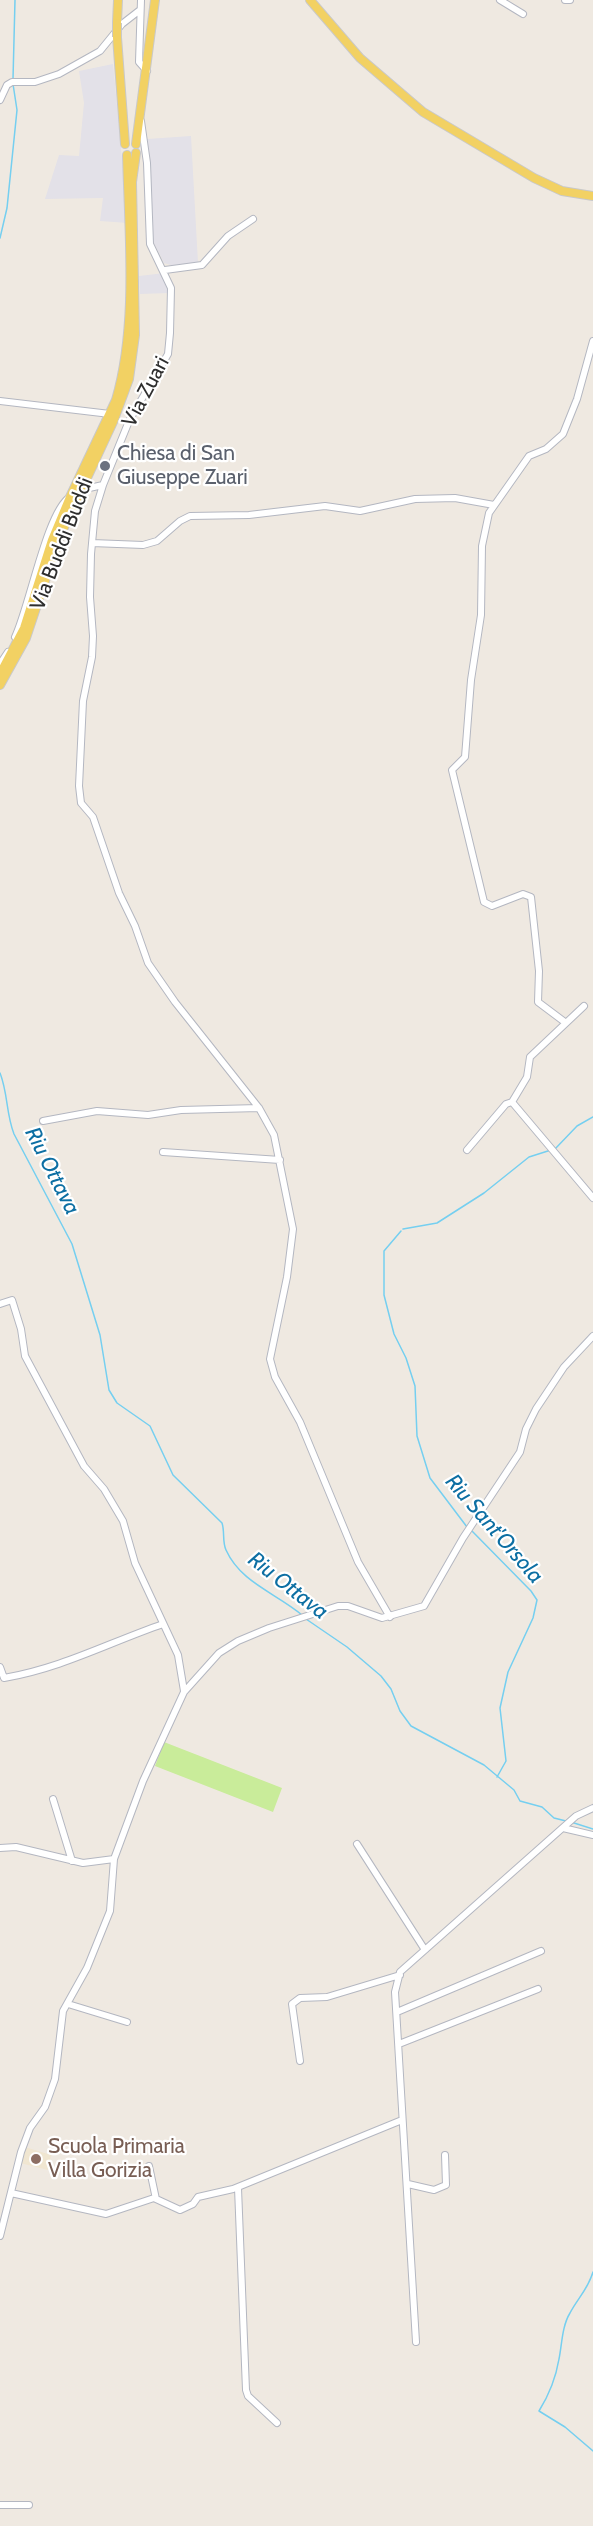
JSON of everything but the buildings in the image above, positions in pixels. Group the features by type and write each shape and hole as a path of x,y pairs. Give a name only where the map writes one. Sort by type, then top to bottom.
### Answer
{"main road":[{"path":"118,0 117,37 125,144 123,149 127,155 136,153 155,0"},
{"path":"310,0 360,58 442,124 534,178 562,191 593,195"},
{"path":"125,144 132,141 136,144"},
{"name":"Via Buddi Buddi","path":"0,685 26,638 60,536 129,380 134,346 132,181 136,153"},
{"name":"Via Buddi Buddi","path":"0,674 24,628 67,499 113,415 129,340 127,155"}],"street":[{"path":"141,0 139,62 147,71"},
{"path":"500,0 512,3 523,14"},
{"path":"565,0 570,0"},
{"path":"0,100 7,85 12,82 35,82 59,74 100,51 122,24 140,10"},
{"name":"Via Zuari","path":"141,121 147,163 150,244 165,270 171,288 168,354 129,421 95,511 90,597 92,657 83,701 79,786 81,802 93,817 119,893 135,926 148,963 175,1002 259,1108 274,1135 292,1229 287,1277 270,1359 275,1377 300,1422 358,1562 390,1617"},
{"path":"165,270 202,265 228,236 253,219"},
{"path":"566,1023 538,1002 539,971 531,897 524,894 492,906 484,902 452,770 465,757 471,680 481,615 482,546 489,513 529,456 546,449 563,434 577,399 593,341"},
{"path":"0,401 113,415 129,421"},
{"path":"80,490 103,485"},
{"path":"92,543 143,545 157,541 180,521 190,516 249,515 325,506 360,511 415,500 455,498 494,506"},
{"path":"0,664 20,627 42,554 67,499"},
{"path":"467,1150 506,1104 512,1102 527,1077 530,1057 584,1006"},
{"path":"512,1102 593,1198"},
{"path":"43,1121 97,1111 148,1115 181,1110 259,1108"},
{"path":"163,1152 280,1160"},
{"path":"0,1304 12,1300 21,1329 25,1356 84,1466 104,1489 123,1521 135,1563 182,1668 184,1692"},
{"path":"0,2236 30,2128 45,2107 55,2079 63,2011 87,1968 110,1911 114,1859 143,1781 184,1692 219,1653 238,1641 294,1620 348,1606 382,1618 424,1606 463,1538 520,1452 526,1429 536,1409 564,1367 593,1336"},
{"path":"0,1666 4,1678 36,1672 94,1653 124,1637 163,1624"},
{"path":"53,1798 72,1861"},
{"path":"300,2061 292,2004 300,1998 327,1997 400,1975 567,1824 593,1808"},
{"path":"567,1824 593,1835"},
{"path":"357,1844 425,1950"},
{"path":"0,1848 15,1847 72,1861 93,1863 114,1859"},
{"path":"397,2012 541,1951"},
{"path":"400,1975 395,1992 416,2342"},
{"path":"399,2044 538,1989"},
{"path":"68,2004 127,2022"},
{"path":"11,2193 106,2214 155,2198 180,2210 193,2204 198,2197 238,2187 402,2120"},
{"path":"408,2184 434,2190 446,2185 444,2155"},
{"path":"149,2166 155,2198"},
{"path":"238,2187 246,2390 248,2396 277,2423"},
{"path":"0,2505 29,2505"}],"shaded area":[{"path":"113,64 128,223 100,221 103,198 45,199 59,155 79,156 84,103 79,71"},
{"path":"191,136 198,263 174,266 164,263 150,235 147,139"},
{"path":"165,273 169,293 140,294 139,276"},
{"name":"Scuola Primaria Villa Gorizia","path":"25,2147 51,2155 48,2170 20,2163"}],"green space":[{"path":"164,1742 282,1788 273,1812 155,1766"}],"waterway":[{"name":"Riu Ottava","path":"13,79 15,0"},
{"name":"Riu Ottava","path":"0,238 7,208 17,110 13,84"},
{"name":"Riu Ottava","path":"0,1073 14,1134 72,1244 100,1335 109,1390 117,1403 150,1426 173,1475 222,1523 226,1550 241,1571 260,1587 302,1615"},
{"name":"Riu Sant'Orsola","path":"555,1149 577,1126 593,1117"},
{"name":"Riu Sant'Orsola","path":"403,1229 437,1223 484,1193 529,1157 551,1150"},
{"name":"Riu Sant'Orsola","path":"401,1231 384,1251 384,1295 394,1334 406,1358 415,1386 417,1436 430,1478 467,1527"},
{"name":"Riu Sant'Orsola","path":"471,1530 531,1591 537,1600 533,1618 508,1672 500,1708 506,1761 497,1777"},
{"name":"Riu Ottava","path":"306,1619 347,1647 381,1676 391,1689 400,1711 411,1726 484,1765 514,1790 520,1801 542,1807 554,1818 566,1821"},
{"name":"Riu Ottava","path":"571,1822 593,1829"},
{"name":"Riu Ottava","path":"593,2272 567,2318 558,2366 549,2392 539,2411 565,2427 593,2451"}],"place":[{"name":"Chiesa di San Giuseppe Zuari","path":"105,466"},
{"name":"Scuola Primaria Villa Gorizia","path":"36,2159"}]}
